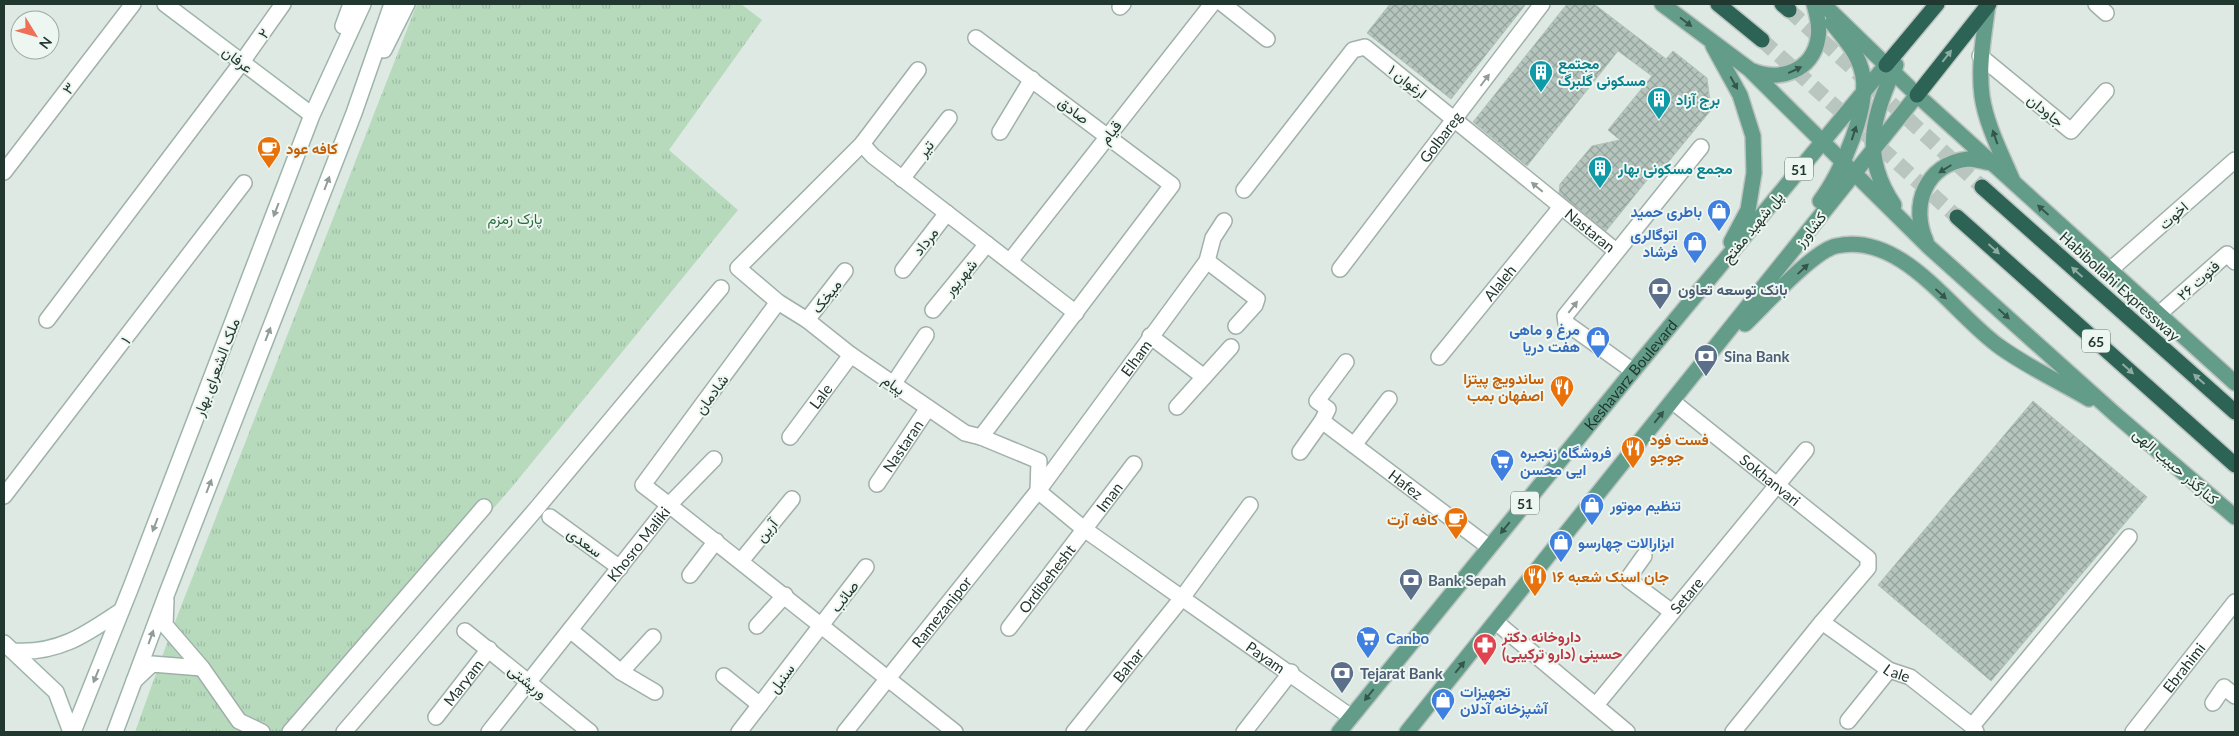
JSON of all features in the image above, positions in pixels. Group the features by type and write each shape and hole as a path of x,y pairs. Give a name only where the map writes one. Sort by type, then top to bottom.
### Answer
{"highway":[{"path":"1718,4 1762,40"},
{"path":"1917,94 1988,4"},
{"name":"51","path":"1890,68 1934,8"},
{"name":"Habibollahi Expressway","path":"1982,187 2235,412"},
{"name":"65","path":"1958,217 2235,465"}],"main road":[{"path":"1662,4 1749,69 1929,247 2116,415"},
{"path":"1749,69 1766,76 1783,75 1802,67 1812,54 1818,39 1816,4"},
{"path":"1704,363 1746,297 1831,186 1843,162 1858,120 1862,94 1862,70 1855,54 1816,4"},
{"path":"1823,4 1991,163 2235,383"},
{"path":"1988,4 1980,56 1982,97 1994,138 2013,182"},
{"path":"1710,40 1740,95 1753,136 1754,163 1748,210 1713,274"},
{"path":"1890,68 1874,119 1872,151 1884,191 1902,216 1929,247"},
{"name":"پل شهید مفتح","path":"1713,274 1862,94 1890,68"},
{"name":"کشاورز","path":"1704,363 1917,94"},
{"path":"1929,247 1919,225 1919,202 1928,181 1946,166 1968,159 1991,163"},
{"path":"1407,732 1496,622 1540,563 1704,363 1819,254 1836,246 1860,245 1882,249 1904,261 2000,347 2116,415"},
{"name":"Keshavarz Boulevard","path":"1339,732 1713,274"},
{"name":"کنارگذر حبیب الهی","path":"2116,415 2235,517"}],"street":[{"name":"۳","path":"4,172 133,4"},
{"name":"عرفان","path":"165,4 312,115"},
{"name":"۲","path":"242,62 283,4"},
{"path":"312,115 351,4"},
{"name":"ملک الشعرای بهار","path":"72,732 122,610 312,115 363,4"},
{"path":"115,732 167,593 354,113 392,4"},
{"path":"354,113 407,4"},
{"name":"قیام","path":"1010,261 1212,4"},
{"path":"1223,4 1267,39"},
{"name":"Golbareg","path":"1340,269 1542,4"},
{"name":"صادق","path":"976,38 1108,135 1172,185 1076,313"},
{"name":"ارغوان ۱","path":"1244,190 1353,50 1358,47 1365,47 1456,119"},
{"name":"جاودان","path":"1980,56 2071,131 2106,91"},
{"path":"47,320 242,62"},
{"path":"918,70 862,144 873,156 902,179 1076,313 981,437"},
{"path":"1000,132 1032,79"},
{"name":"تیر","path":"902,179 949,118"},
{"name":"Nastaran","path":"1456,119 1616,251 1565,319 1566,323 1633,371"},
{"name":"پیام","path":"862,144 738,268 778,302 807,320 851,355 894,382 965,433 981,437 1039,462 1038,491"},
{"path":"1616,251 1701,147"},
{"name":"اخوت","path":"2110,270 2235,160"},
{"name":"۱","path":"4,496 244,183"},
{"name":"Alaleh","path":"1439,357 1561,207"},
{"name":"مرداد","path":"902,270 947,213"},
{"name":"Elham","path":"1038,491 1150,336 1207,261 1213,238 1224,221"},
{"name":"شهریور","path":"933,310 987,244"},
{"name":"فتوت ۲۶","path":"2159,314 2228,254 2235,262"},
{"path":"1207,261 1257,299 1255,305 1236,326"},
{"name":"میخک","path":"807,320 845,271"},
{"path":"344,732 538,508 721,288"},
{"name":"شادمان","path":"670,505 643,485 778,302"},
{"path":"894,382 926,334"},
{"path":"1150,336 1204,377"},
{"path":"1177,407 1231,347"},
{"name":"Lale","path":"790,437 851,355"},
{"path":"1300,452 1322,421 1328,409 1317,401 1346,362"},
{"path":"1354,445 1389,399"},
{"name":"Sokhanvari","path":"1672,401 1868,558 1868,568 1822,622"},
{"name":"Nastaran","path":"877,484 928,408"},
{"name":"Hafez","path":"1322,421 1489,547"},
{"name":"Setare","path":"1596,705 1806,450"},
{"path":"670,505 714,459"},
{"name":"Iman","path":"1084,529 1134,464"},
{"name":"Payam","path":"1038,491 1084,529 1291,672 1351,717"},
{"name":"Ramezanipor","path":"845,732 1038,491"},
{"name":"آرین","path":"741,561 792,499"},
{"path":"1182,598 1250,504"},
{"name":"Khosro Maliki","path":"489,732 670,505 822,624 887,680 955,732"},
{"path":"290,732 484,507"},
{"name":"سعدی","path":"550,517 620,568"},
{"name":"Ordibehesht","path":"1009,628 1084,529"},
{"path":"1974,729 2129,537"},
{"path":"690,575 716,541"},
{"path":"1644,556 1629,577 1629,580 1672,612"},
{"name":"صائب","path":"822,624 866,567"},
{"path":"167,593 165,625 202,668 239,721 262,732"},
{"path":"757,626 785,595"},
{"name":"Bahar","path":"1074,732 1182,598"},
{"name":"Ebrahimi","path":"2133,732 2235,602"},
{"path":"9,647 36,652 57,648 90,632 122,610"},
{"path":"1496,622 1628,732"},
{"path":"1733,732 1822,622"},
{"name":"Lale","path":"1822,622 1889,670 1910,677 1974,729"},
{"name":"سنبل","path":"739,732 822,624"},
{"path":"570,630 621,672 656,692"},
{"name":"ورپشتی","path":"465,631 530,681 589,732"},
{"path":"621,672 653,637"},
{"path":"9,647 56,692 72,732"},
{"name":"Maryam","path":"436,717 488,649"},
{"path":"134,681 152,664 202,668"},
{"path":"1848,721 1889,670"},
{"path":"1244,732 1291,672"},
{"path":"724,676 760,706"},
{"path":"2213,703 2224,687 2235,696"}],"green space":[{"name":"پارک زمزم","path":"417,4 741,4 762,20 669,150 738,210 512,487 300,732 135,732 171,632"}],"building":[{"path":"1390,4 1526,4 1451,99 1367,33"},
{"path":"1567,4 1594,4 1666,59 1673,51 1707,78 1711,110 1660,172 1656,169 1606,231 1559,193 1560,184 1592,146 1620,140 1608,130 1652,76 1618,51 1527,166 1473,122"},
{"path":"2033,401 2147,497 1991,681 1878,585"}],"tunnel":[{"path":"1789,10 1982,187"},
{"path":"1762,40 1957,217"}],"place":[{"name":"مجتمع مسکونی گلبرگ","path":"1541,93"},
{"name":"برج آزاد","path":"1659,120"},
{"name":"کافه عود","path":"269,169"},
{"name":"مجمع مسکونی بهار","path":"1600,189"},
{"name":"باطری حمید","path":"1719,232"},
{"name":"اتوگالری فرشاد","path":"1695,264"},
{"name":"بانک توسعه تعاون","path":"1660,310"},
{"name":"مرغ و ماهی هفت دریا","path":"1598,359"},
{"name":"Sina Bank","path":"1706,377"},
{"name":"ساندویچ پیتزا اصفهان بمب","path":"1562,408"},
{"name":"فست فود جوجو","path":"1633,469"},
{"name":"فروشگاه زنجیره ایی محسن","path":"1502,482"},
{"name":"تنظیم موتور","path":"1592,526"},
{"name":"کافه آرت","path":"1456,540"},
{"name":"ابزارالات چهارسو","path":"1561,563"},
{"name":"جان اسنک شعبه ۱۶","path":"1535,597"},
{"name":"Bank Sepah","path":"1411,601"},
{"name":"Canbo","path":"1368,659"},
{"name":"داروخانه دکتر حسینی (دارو ترکیبی)","path":"1485,666"},
{"name":"Tejarat Bank","path":"1342,694"},
{"name":"تجهیزات آشپزخانه آدلان","path":"1443,721"}]}
